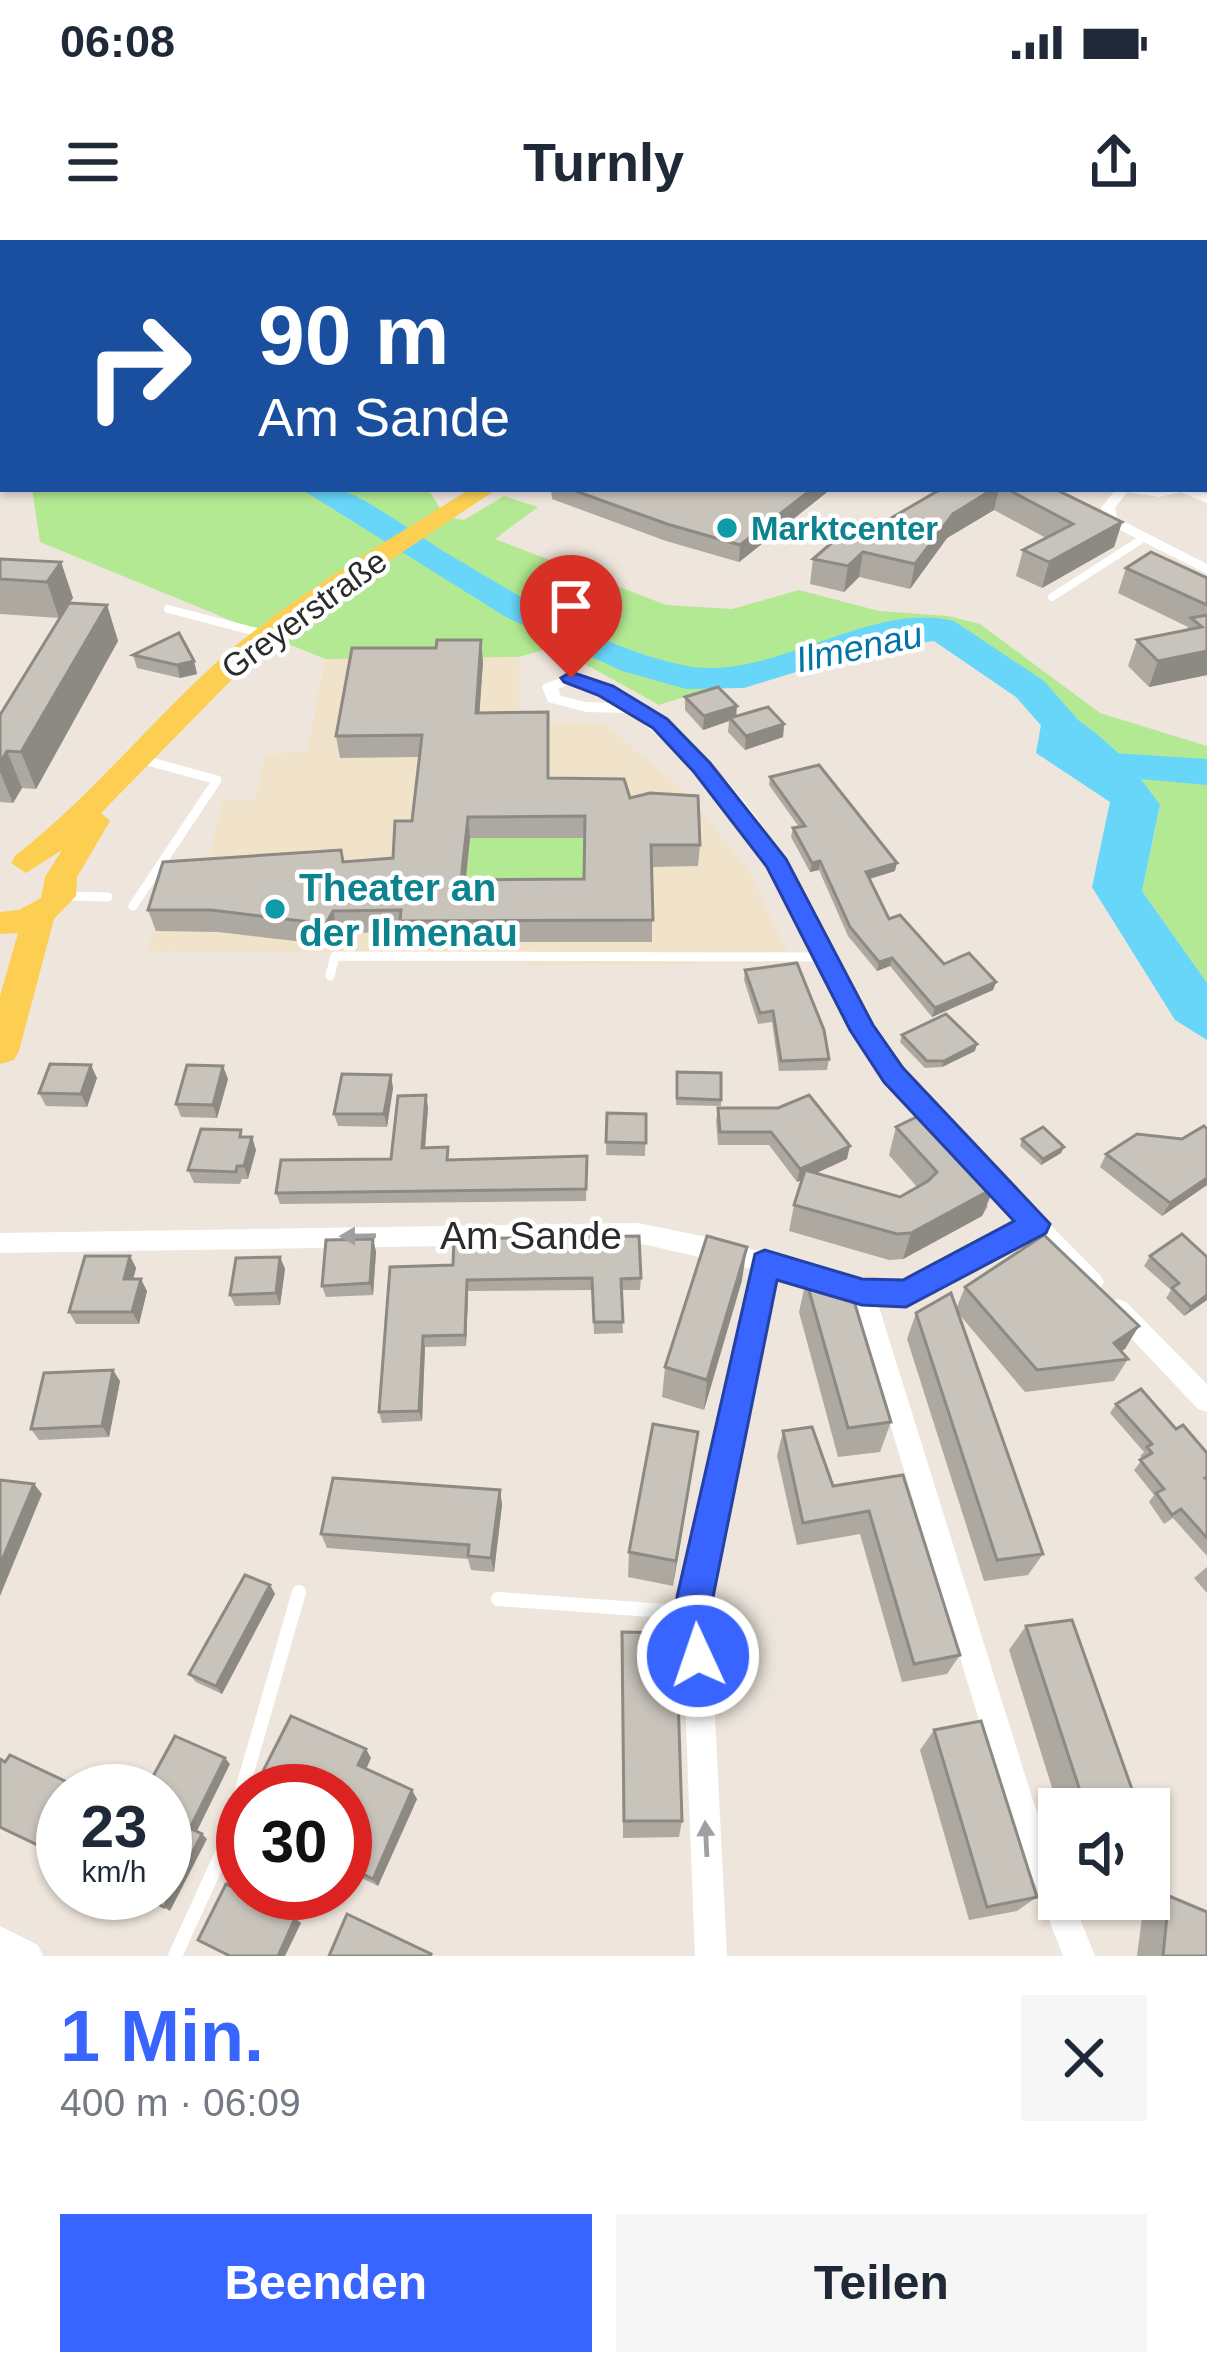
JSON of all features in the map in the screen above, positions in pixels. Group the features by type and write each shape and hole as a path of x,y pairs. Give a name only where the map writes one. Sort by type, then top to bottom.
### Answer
{"main road":[{"name":"Greyerstraße","path":"13,866 59,838 210,682 266,634 481,492"},
{"name":"Greyerstraße","path":"1,1059 53,896 138,759"},
{"path":"0,923 53,896 41,864 13,866"},
{"name":"Greyerstraße","path":"0,938 5,955 1,1059"}],"street":[{"path":"1125,492 1107,514 1142,539 1207,570"},
{"path":"638,709 684,747 778,864 893,1075 1207,1401"},
{"name":"Am Sande","path":"0,1243 638,1233 862,1292 906,1294 1036,1224"},
{"path":"711,1956 695,1597 765,1263"},
{"path":"862,1292 1019,1804 1079,1956"},
{"path":"0,1942 27,1956"}],"lane":[{"path":"1052,597 1142,539"},
{"path":"169,609 266,634"},
{"path":"133,906 217,780 138,759"},
{"path":"53,896 108,897"},
{"path":"330,976 335,956 825,957"},
{"path":"176,1956 227,1842 299,1592"},
{"path":"498,1599 696,1613"}],"shaded area":[{"path":"519,657 519,722 605,724 686,793 748,870 793,963 524,965 523,954 147,951 167,876 204,875 223,801 255,800 265,754 307,752 325,659"}],"green space":[{"path":"32,492 430,492 445,516 464,520 504,496 538,507 495,539 666,605 732,609 799,590 879,611 948,616 980,624 1100,713 1207,746 1207,983 1142,891 1160,806 1139,777 1061,707 941,629 862,640 659,705 554,647 519,657 325,659 40,542"},
{"path":"470,838 585,838 584,901 463,902"}],"water":[{"path":"1030,689 1102,739 1160,805 1142,891 1207,983 1207,1040 1175,1020 1092,887 1110,802 1036,753 1041,725"}],"building":[{"path":"578,492 808,492 740,545"},
{"path":"936,492 988,492 953,514 915,564 863,552 848,566 813,559 856,522 872,526 877,519 886,521"},
{"path":"1013,492 1061,492 1122,522 1049,562 1023,550 1073,524"},
{"path":"1151,552 1207,578 1207,605 1126,568"},
{"path":"0,559 61,562 47,582 0,579"},
{"path":"69,603 107,605 21,752 7,751 0,763 0,715"},
{"path":"1207,615 1207,651 1158,661 1137,640 1202,627 1191,618"},
{"path":"179,633 194,661 177,665 133,655"},
{"path":"437,640 481,640 476,713 548,712 548,778 624,779 630,798 650,793 698,796 700,845 651,845 653,920 400,921 401,910 333,911 326,924 211,910 148,910 163,862 341,850 343,862 393,858 395,821 412,821 422,735 336,736 352,648 436,648","holes":["585,816 584,879 461,880 468,817"]},
{"path":"718,687 737,706 704,716 685,697"},
{"path":"768,707 784,724 746,736 730,718"},
{"path":"819,765 897,863 866,872 889,919 900,915 944,964 969,953 996,982 935,1008 892,958 879,962 850,927 820,861 812,863 793,828 805,826 770,777"},
{"path":"797,963 824,1030 829,1059 781,1061 773,1011 760,1013 745,970"},
{"path":"946,1014 977,1044 944,1061 927,1061 902,1035"},
{"path":"50,1064 91,1065 81,1094 39,1093"},
{"path":"187,1065 223,1066 213,1105 176,1104"},
{"path":"677,1072 721,1073 721,1100 677,1098"},
{"path":"342,1074 391,1075 384,1114 334,1114"},
{"path":"426,1095 422,1148 448,1147 447,1160 587,1156 586,1189 276,1193 281,1160 391,1159 398,1096"},
{"path":"809,1095 850,1146 800,1169 771,1132 720,1132 718,1108 778,1108"},
{"path":"931,1110 998,1179 992,1189 911,1233 897,1234 794,1205 805,1170 900,1197 928,1181 937,1172 896,1127"},
{"path":"607,1113 646,1114 646,1143 606,1142"},
{"path":"1204,1126 1207,1178 1170,1203 1106,1154 1137,1134 1182,1139"},
{"path":"1043,1127 1064,1147 1043,1159 1022,1139"},
{"path":"201,1129 241,1130 240,1137 252,1137 244,1166 237,1166 236,1172 188,1170"},
{"path":"1182,1234 1207,1257 1207,1295 1191,1307 1172,1288 1179,1283 1150,1256"},
{"path":"1044,1235 1139,1326 1114,1343 1128,1359 1037,1370 965,1287"},
{"path":"639,1236 641,1278 621,1279 623,1322 594,1322 592,1278 467,1280 465,1335 423,1336 419,1411 379,1412 390,1267 453,1265 454,1239"},
{"path":"707,1236 747,1247 707,1380 665,1367"},
{"path":"373,1239 370,1283 322,1286 326,1240"},
{"path":"85,1256 130,1256 124,1279 141,1279 132,1312 69,1312"},
{"path":"280,1257 276,1293 230,1295 236,1258"},
{"path":"846,1275 891,1422 848,1428 806,1280"},
{"path":"951,1293 1043,1554 997,1560 916,1313"},
{"path":"113,1370 102,1426 31,1429 44,1373"},
{"path":"1141,1389 1176,1429 1183,1425 1207,1453 1207,1538 1181,1509 1172,1515 1156,1493 1164,1489 1140,1460 1152,1453 1147,1447 1152,1444 1116,1404"},
{"path":"653,1424 698,1432 676,1561 629,1552"},
{"path":"812,1427 833,1486 903,1475 960,1655 914,1664 869,1511 803,1523 783,1431"},
{"path":"333,1478 500,1490 491,1558 468,1556 469,1545 321,1534"},
{"path":"0,1480 34,1484 0,1565"},
{"path":"245,1575 270,1585 216,1686 189,1674"},
{"path":"1072,1620 1132,1788 1079,1788 1026,1626"},
{"path":"622,1632 676,1633 682,1821 624,1821"},
{"path":"291,1716 366,1749 358,1764 267,1764"},
{"path":"981,1721 1037,1897 987,1907 934,1730"},
{"path":"175,1736 225,1758 216,1764 216,1776 192,1824 192,1764 160,1764"},
{"path":"10,1755 36,1767 36,1844 0,1827 0,1759 5,1762"},
{"path":"372,1771 412,1790 372,1878"},
{"path":"192,1829 202,1834 192,1853"},
{"path":"1170,1896 1207,1912 1207,1956 1163,1956"},
{"path":"216,1904 216,1920 294,1920 278,1956 230,1956 198,1940"},
{"path":"344,1920 360,1920 431,1954 430,1956 329,1956"}],"waterway":[{"name":"Ilmenau","path":"322,492 519,609 635,663 686,678 728,680 859,641 941,629 1030,689 1074,738"},
{"path":"1098,765 1207,772"}],"place":[{"name":"Marktcenter","path":"727,528"},
{"name":"Theater an der Ilmenau","path":"275,909"}],"route":[{"path":"571,678 606,690 660,724 702,767 778,864 863,1030 893,1075 1036,1224 906,1294 862,1292 765,1263 695,1597 698,1656"}]}
